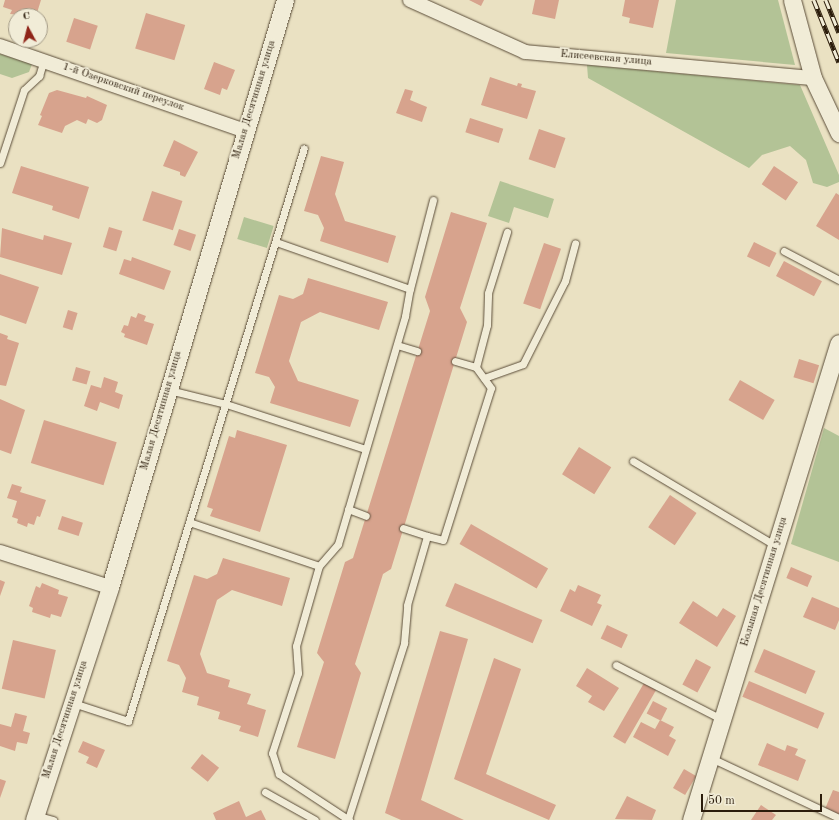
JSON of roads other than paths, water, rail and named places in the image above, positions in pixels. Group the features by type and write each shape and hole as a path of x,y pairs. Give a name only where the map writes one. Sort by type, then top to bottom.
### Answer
{"street":[{"name":"Малая Десятинная улица","path":"34,818 110,587 285,0"},
{"name":"Елисеевская улица","path":"410,0 525,52 813,78"},
{"path":"792,0 813,78 839,133"},
{"name":"1-й Озерковский переулок","path":"0,46 245,131"},
{"name":"Большая Десятинная улица","path":"690,820 776,546 831,380 839,343"},
{"path":"0,552 110,587"}],"lane":[{"path":"0,163 24,90 39,76 44,60"},
{"path":"72,703 128,721 304,148"},
{"path":"427,536 407,605 404,643 349,819 279,774 272,753 298,673 296,646 319,566 338,544 397,345 433,200"},
{"path":"476,367 487,325 488,292 507,232"},
{"path":"276,242 410,288"},
{"path":"484,378 522,364 565,281 575,243"},
{"path":"784,251 839,280"},
{"path":"397,345 417,351"},
{"path":"403,528 443,540 491,388 476,367 455,362"},
{"path":"168,390 226,404 365,449"},
{"path":"633,461 776,546"},
{"path":"348,510 366,516"},
{"path":"189,522 319,566"},
{"path":"616,665 722,720"},
{"path":"710,758 839,818"},
{"path":"265,792 315,820"},
{"path":"34,818 53,820"}],"railway":[{"path":"814,0 839,62"},
{"path":"826,0 839,32"}]}
